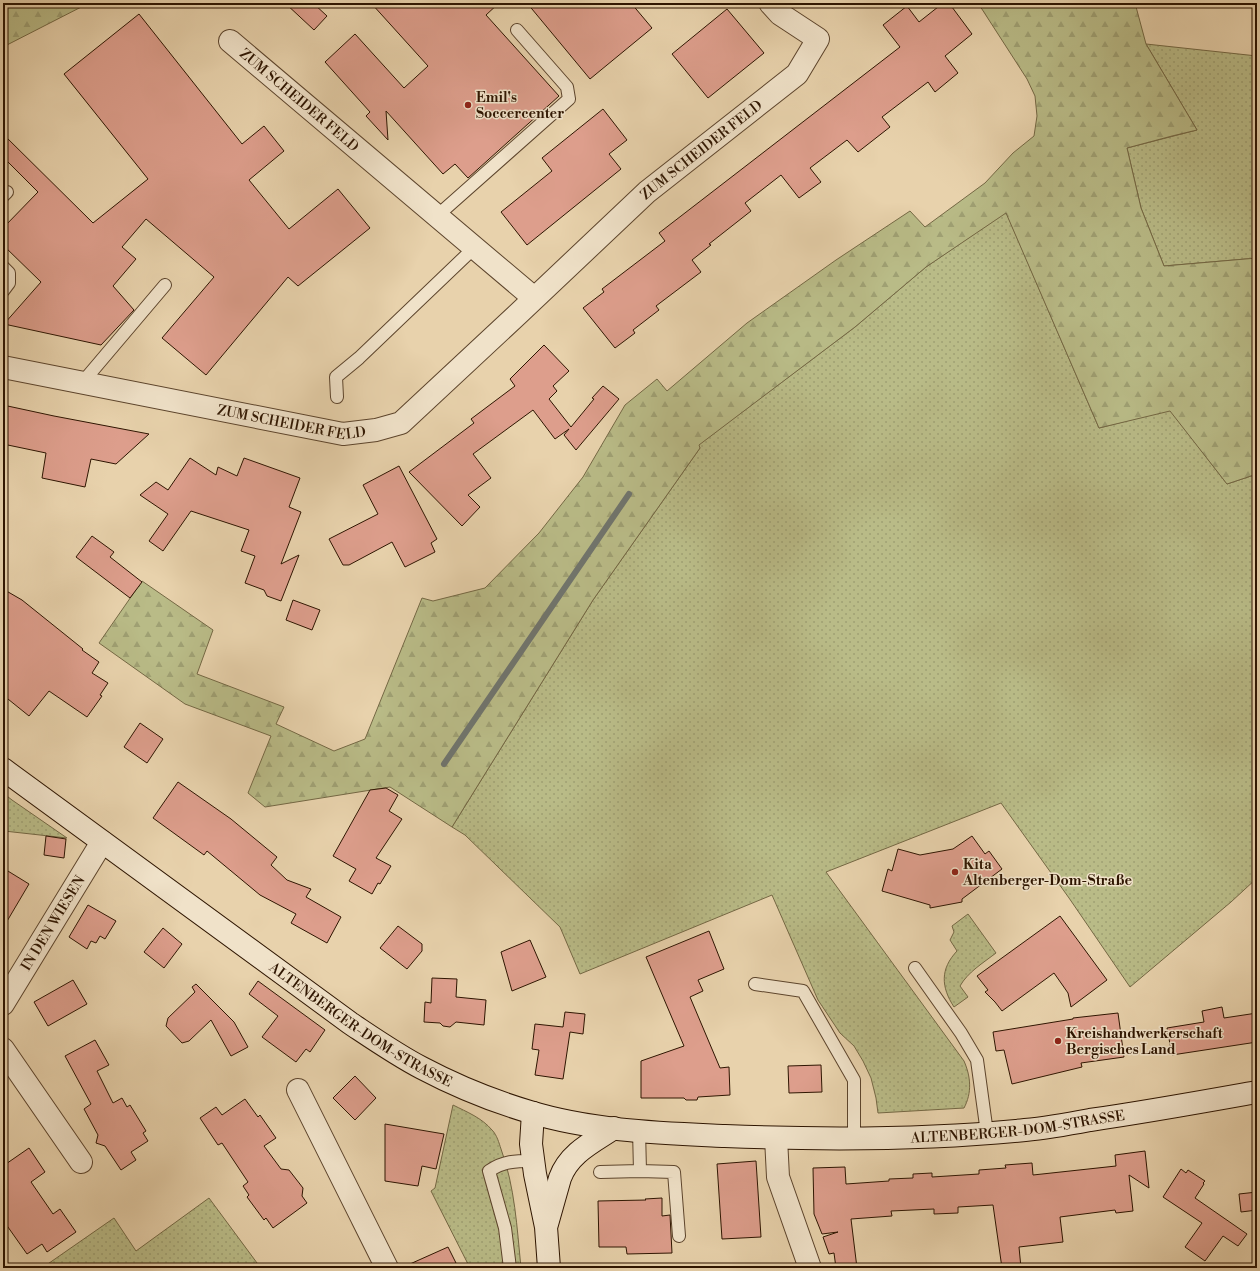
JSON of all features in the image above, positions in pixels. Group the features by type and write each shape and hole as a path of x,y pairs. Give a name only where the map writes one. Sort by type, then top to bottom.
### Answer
{"street":[{"name":"ZUM SCHEIDER FELD","path":"3,368 343,434 376,430 401,423 647,192 796,74 818,39 780,14 770,3"},
{"name":"ZUM SCHEIDER FELD","path":"230,42 534,298"},
{"name":"ALTENBERGER-DOM-STRASSE","path":"3,769 350,1023 385,1046 437,1075 500,1102 533,1113 565,1121 614,1128 686,1134 776,1138 919,1137 1028,1130 1257,1092"},
{"name":"IN DEN WIESEN","path":"3,1004 102,842"},
{"path":"3,1049 81,1162"},
{"path":"298,1090 387,1268"},
{"path":"533,1113 531,1144 546,1227 549,1268"},
{"path":"546,1227 560,1178 568,1163 581,1150 614,1128"},
{"path":"776,1138 778,1177 810,1268"}],"lane":[{"path":"437,216 569,99 567,87 517,30"},
{"path":"336,397 336,377 359,358 474,248"},
{"path":"3,267 9,273 9,283 3,291"},
{"path":"82,383 165,285"},
{"path":"915,968 961,1033 977,1060 987,1133"},
{"path":"755,984 803,991 854,1080 854,1138"},
{"path":"639,1130 640,1171"},
{"path":"510,1268 505,1228 488,1171 497,1165 510,1161 533,1161"},
{"path":"600,1172 674,1172 679,1236"}],"green space":[{"path":"3,3 89,3 3,47"},
{"path":"978,3 1135,3 1146,44 1197,130 1127,148 1141,208 1164,266 1257,258 1257,474 1227,484 1170,411 1099,428 1006,213 926,267 855,327 699,445 700,448 593,600 452,827 390,787 265,807 248,793 271,736 185,704 99,643 142,581 213,630 197,674 284,707 276,724 334,751 365,739 422,598 433,601 485,588 539,533 583,477 625,405 657,379 667,391 747,323 836,260 910,211 925,227 985,183 1013,153 1034,136 1037,116 1035,96 1027,79"},
{"path":"1146,44 1257,56 1257,258 1164,266 1141,208 1127,148 1197,130"},
{"path":"1006,212 1099,428 1170,410 1227,484 1257,474 1257,878 1231,902 1130,987 1001,803 826,872 964,1061 968,1073 970,1085 967,1102 964,1108 878,1113 871,1078 863,1061 854,1046 840,1033 818,1000 772,895 580,974 560,927 465,835 452,827 593,600 700,448 698,445 855,327 926,267"},
{"path":"3,793 67,838 4,831 3,833"},
{"path":"968,914 996,953 976,968 963,981 960,986 968,997 954,1007 945,985 945,971 951,958 957,951 950,940 954,932 952,926"},
{"path":"453,1105 484,1122 494,1132 498,1139 506,1163 512,1193 517,1223 521,1268 470,1268 431,1191 435,1188"},
{"path":"209,1198 260,1267 259,1268 42,1268 114,1218 136,1251"}],"building":[{"path":"285,3 313,3 327,16 314,30"},
{"name":"Emil's Soccercenter","path":"371,3 499,3 486,15 559,96 468,178 455,164 443,174 386,111 388,140 366,116 370,112 325,62 355,34 404,88 428,66"},
{"path":"527,3 631,3 652,28 590,79"},
{"path":"943,3 949,3 972,34 945,56 958,73 935,92 928,82 882,117 890,127 858,152 847,140 810,168 821,182 799,198 781,175 745,203 751,211 709,244 711,245 692,260 701,272 656,306 659,310 633,330 635,333 615,348 583,308 604,292 602,289 665,241 659,233 900,47 883,25 907,6 919,22"},
{"path":"727,9 764,53 708,98 672,54"},
{"path":"139,14 242,144 264,126 284,151 249,180 289,229 338,189 370,228 298,286 288,277 206,375 162,338 214,277 146,219 122,247 136,259 113,286 134,310 101,345 4,324 41,282 3,245 3,228 38,192 3,157 3,134 93,223 148,179 64,74"},
{"path":"603,109 627,140 609,154 621,169 527,245 501,212 552,171 542,158"},
{"path":"544,345 569,371 553,386 557,391 549,399 571,427 594,399 592,398 603,386 619,399 576,450 564,435 569,429 555,439 533,410 473,454 491,478 468,495 480,507 462,526 409,472 474,423 471,419 515,386 510,379"},
{"path":"3,405 149,434 116,464 91,459 85,487 42,478 46,453 3,444"},
{"path":"190,458 216,475 218,467 237,476 244,458 300,478 289,507 301,512 281,564 299,555 281,601 267,596 264,590 245,583 255,556 241,551 249,530 191,511 163,551 149,541 168,514 140,495 156,482 168,490"},
{"path":"399,466 437,539 431,543 435,552 405,567 392,542 349,565 343,565 329,539 378,514 363,485"},
{"path":"92,536 114,552 110,557 142,582 130,598 76,557"},
{"path":"3,589 22,600 83,649 82,650 99,662 92,673 108,683 100,695 102,696 87,717 49,691 29,716 3,695"},
{"path":"293,600 320,610 312,630 286,620"},
{"path":"140,723 163,739 147,763 124,747"},
{"path":"178,782 231,819 277,857 271,865 287,880 311,889 306,897 341,917 327,943 291,923 296,914 260,895 207,851 204,855 153,818"},
{"path":"386,788 398,795 389,811 402,819 376,858 391,866 380,884 378,883 372,894 349,881 356,869 333,856 370,790"},
{"path":"46,836 66,839 64,858 44,855"},
{"path":"972,836 985,854 989,851 1002,869 962,899 962,902 930,908 930,905 882,891 888,869 892,871 898,849 920,855 953,849"},
{"path":"3,868 29,884 3,928"},
{"path":"88,905 116,921 105,939 100,936 96,943 91,941 87,949 69,937"},
{"path":"1060,916 1107,980 1071,1007 1068,993 1054,973 1002,1011 985,992 988,990 977,976"},
{"path":"398,926 422,944 422,951 407,969 380,948"},
{"path":"163,928 182,944 164,968 144,952"},
{"path":"709,931 724,969 698,980 703,991 690,997 720,1068 729,1067 730,1095 698,1097 697,1100 686,1100 684,1098 641,1098 641,1061 684,1046 646,957"},
{"path":"530,940 546,977 512,991 501,952"},
{"path":"432,978 457,979 456,997 486,1000 484,1025 456,1022 450,1027 443,1026 440,1023 424,1022 425,1002 431,1003"},
{"path":"73,980 87,1004 48,1026 34,1002"},
{"path":"258,981 325,1030 310,1052 306,1049 296,1062 262,1037 278,1016 249,994"},
{"path":"196,984 234,1022 248,1047 231,1056 211,1020 189,1041 182,1043 166,1026 168,1018 195,992 192,987"},
{"path":"1222,1007 1224,1018 1257,1013 1257,1042 1172,1055 1167,1028 1204,1022 1202,1011"},
{"path":"565,1012 585,1014 583,1034 570,1032 563,1079 535,1075 539,1050 532,1049 535,1024 563,1027"},
{"name":"Kreishandwerkerschaft Bergisches Land","path":"1118,1013 1124,1057 1081,1063 1082,1067 1012,1084 1004,1050 996,1051 993,1032 1073,1018"},
{"path":"95,1040 109,1065 97,1071 113,1103 122,1098 127,1107 130,1105 146,1131 143,1133 148,1141 131,1152 136,1160 121,1170 105,1146 96,1143 98,1135 84,1109 91,1104 65,1056"},
{"path":"821,1065 822,1092 789,1093 788,1066"},
{"path":"355,1076 376,1098 355,1120 333,1098"},
{"path":"245,1099 258,1117 260,1115 276,1138 264,1146 281,1169 289,1170 303,1188 302,1196 307,1203 273,1228 266,1218 264,1220 247,1197 249,1195 243,1186 248,1182 222,1143 218,1145 200,1118 216,1107 222,1115"},
{"path":"385,1124 444,1134 436,1169 422,1166 418,1186 385,1181"},
{"path":"29,1148 45,1172 31,1182 53,1214 60,1209 76,1232 47,1252 42,1244 27,1254 3,1220 3,1166"},
{"path":"1145,1151 1149,1188 1129,1175 1133,1211 1116,1213 1115,1210 1060,1217 1063,1242 1019,1247 1021,1268 1002,1268 993,1205 958,1207 958,1213 934,1214 934,1209 891,1211 892,1216 851,1219 857,1268 836,1268 834,1253 829,1254 823,1237 838,1232 822,1234 814,1214 813,1168 845,1167 846,1184 913,1178 913,1174 932,1173 932,1177 979,1174 979,1170 1006,1168 1005,1165 1032,1163 1033,1175 1116,1166 1115,1155"},
{"path":"756,1161 761,1237 722,1239 717,1164"},
{"path":"1181,1169 1186,1173 1188,1170 1205,1181 1195,1198 1247,1234 1238,1246 1223,1236 1205,1261 1185,1247 1202,1223 1163,1197"},
{"path":"1257,1192 1257,1210 1241,1212 1239,1194"},
{"path":"662,1198 662,1216 670,1215 672,1253 627,1254 626,1247 599,1247 598,1201 646,1200 645,1199"},
{"path":"448,1247 456,1263 446,1268 401,1268"}],"waterway":[{"path":"444,764 629,494"}],"place":[{"name":"Emil's Soccercenter","path":"468,105"},
{"name":"Kita Altenberger-Dom-Straße","path":"955,872"},
{"name":"Kreishandwerkerschaft Bergisches Land","path":"1058,1041"}]}
